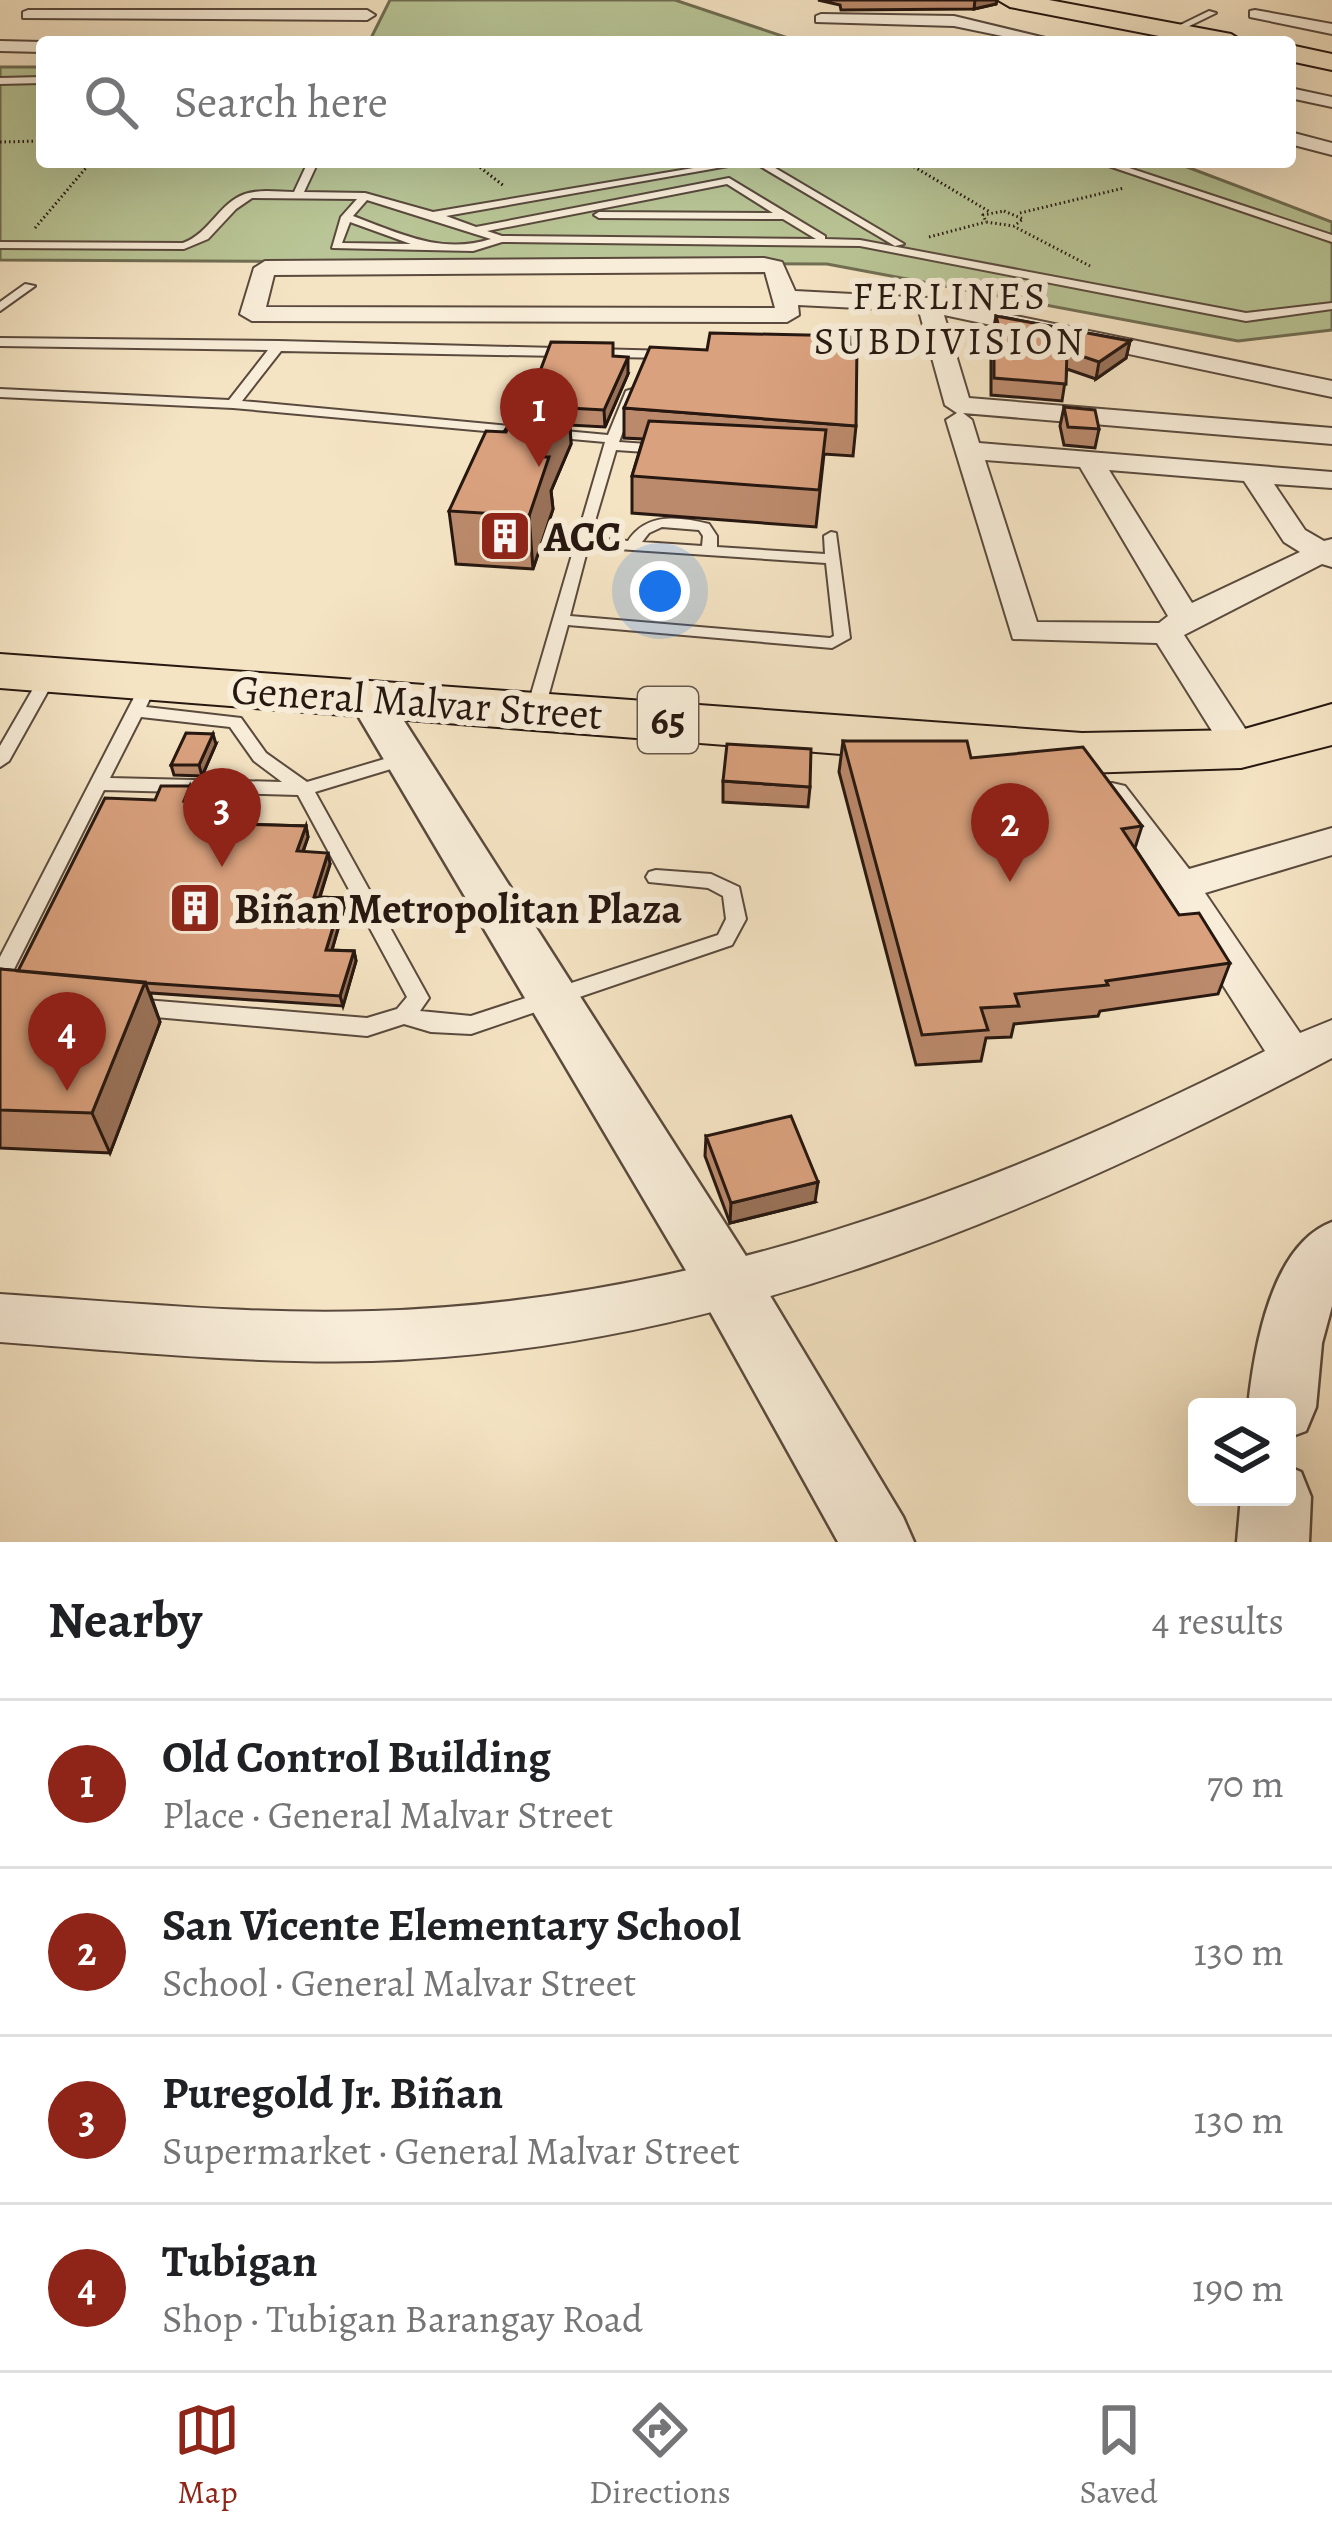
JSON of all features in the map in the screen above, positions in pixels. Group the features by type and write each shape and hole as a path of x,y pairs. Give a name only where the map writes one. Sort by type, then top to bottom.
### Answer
{"highway":[{"path":"1020,1 1076,6 1199,36"},
{"path":"1296,54 1332,62"},
{"name":"General Malvar Street","path":"24,673 143,696 368,697 1082,753 1175,754 1239,747 1311,734 1332,723"}],"street":[{"path":"1017,34 1076,6"},
{"path":"45,36 23,11 369,8 360,32 182,36"},
{"path":"1255,14 1332,29"},
{"path":"821,19 954,21 1026,36"},
{"path":"885,20 933,36"},
{"path":"0,46 36,41"},
{"path":"0,62 36,62"},
{"path":"1296,94 1332,102"},
{"path":"1296,140 1332,149"},
{"path":"764,265 774,267 786,297 787,315 252,314 265,268 764,265"},
{"path":"786,297 929,305 1332,389"},
{"path":"929,305 958,405 1332,436"},
{"path":"959,420 1024,632 1176,626 1329,553"},
{"path":"968,450 1332,480"},
{"path":"1090,461 1239,747"},
{"path":"1252,473 1294,536 1329,553"},
{"path":"368,697 729,1285 878,1542"},
{"path":"0,1318 166,1329 422,1334 582,1315 729,1285 873,1243 1009,1193 1312,1048 1180,886 1082,753"},
{"path":"1180,886 1332,841"},
{"path":"1283,1398 1286,1342 1305,1287 1332,1250"},
{"path":"1274,1542 1276,1506"}],"lane":[{"path":"1172,31 1211,13"},
{"path":"0,81 36,80"},
{"path":"299,192 311,168"},
{"path":"433,215 719,168"},
{"path":"768,168 905,248"},
{"path":"1120,168 1332,238"},
{"path":"710,170 823,239"},
{"path":"640,171 652,179"},
{"path":"475,230 729,181"},
{"path":"0,244 195,244 204,240 237,200 299,192 364,196 501,239"},
{"path":"364,196 346,217 336,246 472,248 501,239 823,239 905,248 1246,317 1332,307"},
{"path":"668,215 756,197"},
{"path":"559,215 787,216"},
{"path":"346,217 433,248"},
{"path":"0,308 28,286"},
{"path":"0,342 693,354"},
{"path":"233,404 279,345"},
{"path":"536,708 565,620 610,443 648,353"},
{"path":"0,393 233,404 680,451"},
{"path":"632,547 646,526 668,523 704,527 710,536 709,552"},
{"path":"565,620 832,643 842,638 843,620 831,536"},
{"path":"583,542 832,559"},
{"path":"0,761 24,673"},
{"path":"1,988 143,696 235,722 260,757 304,788 418,998 404,1015 367,1027 116,1006"},
{"path":"98,784 304,788 408,758"},
{"path":"404,1015 431,1023 471,1025 724,940 736,919 732,892 711,881 656,877"}],"path":[{"path":"0,142 36,141"},
{"path":"21,245 86,168"},
{"path":"481,168 522,200"},
{"path":"916,168 990,212 1016,214 1156,180"},
{"path":"986,222 982,218 990,212"},
{"path":"1014,226 1023,221 1016,214"},
{"path":"905,248 986,222 1014,226 1092,267"}],"green space":[{"path":"390,0 675,0 782,36 372,36"},
{"path":"0,67 36,67 36,168 1190,168 1332,222 1332,330 1238,341 827,264 0,260"}],"building":[{"path":"996,316 1130,341 1099,362 1067,351 1066,384 994,378 994,338 1002,339"},
{"path":"710,333 850,336 850,345 857,345 856,426 624,408 650,347 707,350"},
{"path":"551,342 613,343 613,356 628,357 604,410 569,408 568,393 533,390"},
{"path":"526,390 568,393 541,457 549,457 529,516 449,511 486,431 506,432"},
{"path":"1064,407 1095,410 1099,429 1068,427"},
{"path":"649,421 826,430 819,490 632,476"},
{"path":"186,733 213,734 199,765 171,765"},
{"path":"843,741 967,741 971,758 1083,747 1142,826 1122,829 1179,915 1199,913 1230,963 1106,981 1108,985 1015,994 1019,1006 981,1008 988,1030 922,1035"},
{"path":"727,744 811,749 810,787 723,781"},
{"name":"Biñan Metropolitan Plaza","path":"161,786 190,786 184,801 240,803 232,824 306,826 297,851 328,853 314,897 342,898 326,950 354,951 340,996 18,971 105,798 155,800"},
{"path":"0,969 145,982 92,1113 0,1110"},
{"path":"791,1116 818,1182 731,1203 706,1136"}],"place":[{"name":"Old Control Building","path":"539,467"},
{"name":"ACC","path":"505,536"},
{"name":"Puregold Jr. Biñan","path":"222,867"},
{"name":"San Vicente Elementary School","path":"1010,882"},
{"name":"Biñan Metropolitan Plaza","path":"195,908"},
{"name":"Tubigan","path":"67,1091"}],"district":[{"name":"FERLINES SUBDIVISION","path":"950,318"}]}
